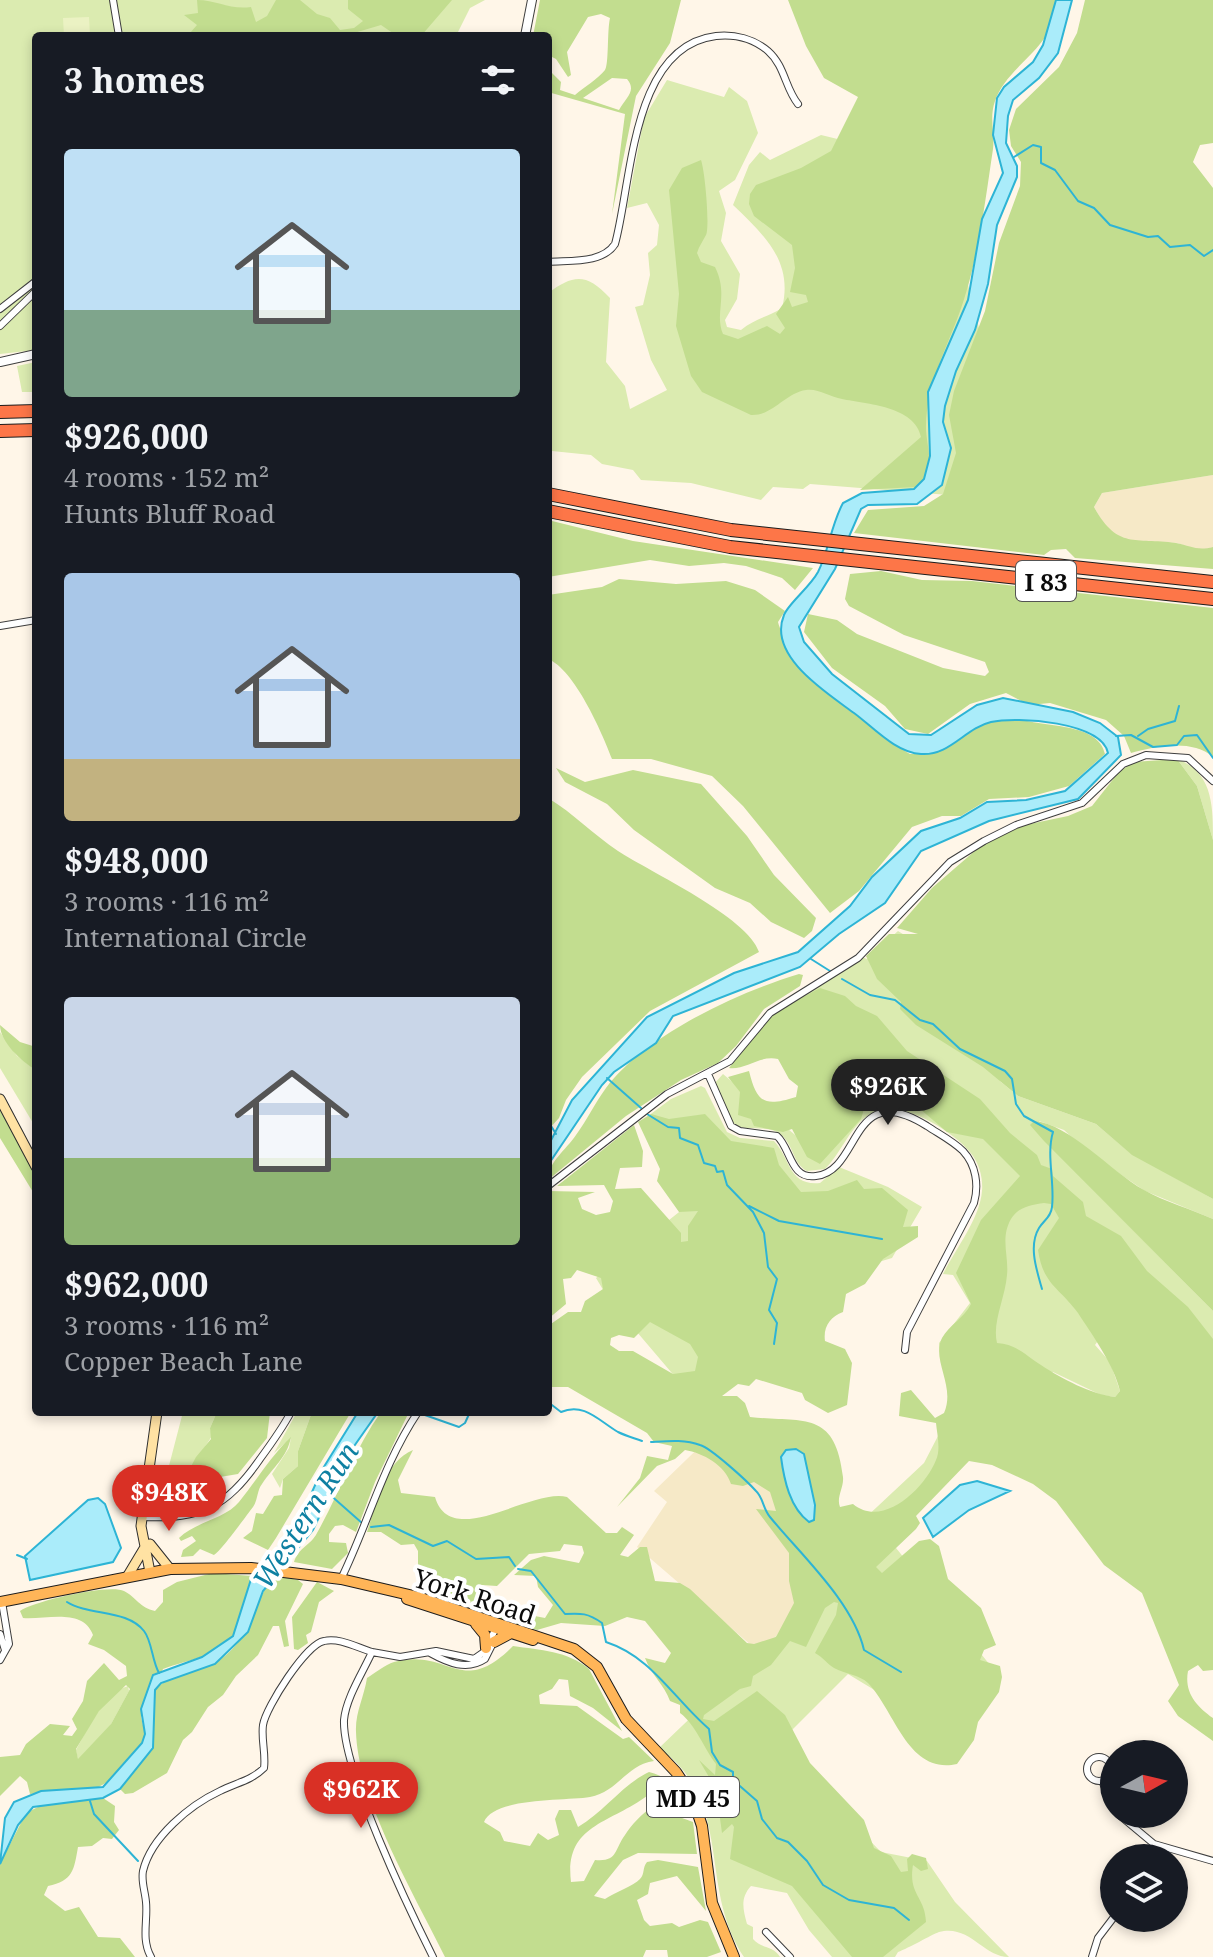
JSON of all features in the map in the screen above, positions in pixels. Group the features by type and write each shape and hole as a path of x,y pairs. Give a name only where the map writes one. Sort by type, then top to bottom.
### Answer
{"highway":[{"path":"0,412 32,411"},
{"path":"0,431 32,430"},
{"name":"I 83","path":"552,495 682,522 864,545 1213,582"},
{"name":"I 83","path":"552,512 666,536 807,556 1213,599"}],"main road":[{"path":"0,1099 32,1159"},
{"path":"153,1572 143,1517 156,1416"},
{"path":"147,1546 170,1569"},
{"path":"127,1577 147,1546"},
{"name":"York Road","path":"1,1602 170,1569 251,1568 341,1579 442,1604 574,1649 593,1663 626,1719 689,1789 701,1820 712,1903 734,1957"},
{"name":"York Road","path":"391,1592 495,1630 547,1640"},
{"path":"442,1604 451,1611 488,1622 495,1630 506,1629 533,1636"},
{"path":"475,1623 490,1645 509,1634"}],"street":[{"path":"113,0 118,32"},
{"path":"526,32 532,0"},
{"path":"552,262 596,258 611,251 615,244 638,120 669,65 687,46 726,35 754,42 776,60 798,104"},
{"path":"0,309 32,284"},
{"path":"0,326 32,295"},
{"path":"0,362 32,355"},
{"path":"0,626 32,621"},
{"path":"552,1183 667,1094 730,1061 770,1013 858,958 950,862 992,836 1082,803 1123,764 1146,755 1188,758 1213,781"},
{"path":"708,1074 731,1126 740,1131 777,1136 792,1164 807,1176 819,1176 830,1170 864,1124 891,1112 912,1117 967,1156 976,1179 974,1203 907,1332 905,1350"},
{"path":"143,1517 183,1517 224,1501 251,1472 288,1416"},
{"path":"341,1579 365,1531 393,1451 415,1416"},
{"path":"0,1660 9,1644 1,1602"},
{"path":"151,1957 145,1939 147,1912 142,1874 167,1831 205,1799 250,1779 264,1768 262,1730 266,1713 312,1647 331,1640 400,1657 444,1652 466,1662 481,1656 490,1645 495,1630"},
{"path":"0,1634 5,1650"},
{"path":"372,1652 345,1716 348,1748 386,1853 433,1957"},
{"path":"1096,1757 1104,1758 1111,1768 1109,1776 1102,1781 1094,1780 1087,1772 1089,1761 1096,1757"},
{"path":"1132,1828 1157,1844"},
{"path":"1188,1855 1213,1861"},
{"path":"766,1932 790,1957"},
{"path":"1092,1957 1103,1932"}],"shaded area":[{"path":"1213,475 1213,547 1199,551 1178,543 1126,541 1107,529 1094,507 1102,493"},
{"path":"719,1428 842,1573 759,1652 637,1547 667,1502 654,1491"}],"green space":[{"path":"0,0 485,0 470,8 458,32 32,32 32,350 0,354"},
{"path":"197,0 251,7 256,22 267,16 276,0 300,0 317,14 330,18 340,30 354,28 363,21 348,9 348,0 452,0 424,32 391,32 381,25 357,32 191,32 197,25 184,15 198,13"},
{"path":"540,0 681,0 670,43 636,96 612,214 625,114 552,93 552,73 561,82 560,90 575,95 605,70 610,18 601,14 588,17 567,52 571,75 568,77 552,57 552,32 534,32","holes":["612,78 627,79 631,91 619,110 583,98"]},
{"path":"788,0 1055,0 1050,30 1011,76 995,101 992,113 993,149 979,240 962,306 932,387 926,425 929,468 923,482 916,487 860,490 921,437 910,419 888,408 810,390 792,395 766,412 751,415 702,392 691,376 676,326 679,294 669,190 682,168 701,160 707,221 706,235 697,253 701,262 715,267 719,277 723,334 738,339 767,326 780,334 785,328 776,314 788,297 792,307 808,302 806,295 790,292 795,268 792,245 754,216 749,204 750,194 756,185 801,168 831,151 858,97 824,78 806,46"},
{"path":"1085,0 1213,0 1213,143 1200,145 1193,162 1213,188 1213,475 1102,493 1094,507 1119,536 1198,548 1213,547 1213,569 1075,558 1066,549 1051,550 1044,555 854,533 868,510 924,506 943,494 956,453 949,415 954,391 985,311 999,243 1020,186 1021,162 1011,146 1009,130 1016,109 1059,67 1077,33"},
{"path":"89,17 90,32 64,32 63,18"},
{"path":"667,80 724,97 729,87 747,101 758,133 735,180 719,191 726,213 721,241 740,274 737,299 725,320 727,327 741,330 782,308 785,291 780,262 773,250 733,205 749,165 760,152 770,160 821,135 937,163 1023,501 810,484 803,489 773,487 761,500 691,483 641,480 633,470 602,464 591,455 552,451 552,290 557,287 572,280 586,280 610,298 606,362 625,386 630,409 667,390 651,360 635,307 643,305 650,275 648,253 657,245 659,225 647,203 627,208 644,118"},
{"path":"32,363 32,392 22,392 17,366"},
{"path":"552,521 633,541 813,568 795,590 782,578 746,566 724,563 689,566 650,560 552,576"},
{"path":"881,571 922,580 972,581 1213,608 1213,757 1205,751 1185,746 1163,746 1131,753 1124,736 1106,720 1050,703 1029,705 1006,693 970,704 928,734 905,729 885,706 832,668 804,632 808,614 837,620 857,634 943,668 985,676 989,672 985,662 904,635 849,606 845,599 850,574"},
{"path":"619,579 676,584 726,581 755,590 785,611 778,622 784,636 815,673 878,731 910,754 930,754 980,724 1012,716 1079,730 1100,743 1105,754 1069,786 1029,797 989,799 961,816 942,816 912,827 859,891 830,913 743,806 712,776 651,759 612,759 577,688 552,661 552,594 602,587"},
{"path":"1177,759 1198,772 1204,781 1211,803 1213,840 1197,786"},
{"path":"1177,759 1197,786 1213,840 1213,1199 1132,1155 1096,1124 1018,1096 983,1067 916,1025 900,1009 901,1002 877,979 866,956 889,934 918,934 897,928 932,888 984,843 1025,825 1068,816 1092,806 1118,773 1133,762"},
{"path":"556,768 585,782 633,770 701,784 747,836 774,875 816,918 812,931 804,938 771,922 750,903 715,888 634,830 607,804 565,782"},
{"path":"552,801 618,851 718,910 751,938 759,952 650,1011 582,1077 566,1100 559,1118 552,1126"},
{"path":"898,931 906,936 946,1009 1001,1082 1018,1096 1096,1124 1129,1152 1213,1199 1213,1219 1145,1191 1089,1153 1064,1130 1039,1121 1056,1152 1213,1311 1213,1605 1139,1590 1171,1517 1120,1309 1095,1345 1110,1362 1120,1391 1115,1397 1101,1395 1053,1372 884,1533 998,1675 881,1694 848,1674 790,1732 797,1766 881,1852 927,1861 955,1902 1009,1957 1000,1956 968,1936 950,1931 939,1932 898,1952 895,1957 832,1957 809,1930 787,1893 751,1886 743,1904 747,1924 753,1927 753,1939 780,1957 744,1957 730,1930 722,1902 707,1819 698,1793 683,1770 659,1748 842,1573 608,1298 596,1278 693,1201 644,1119 671,1099 701,1086 705,1088 727,1132 740,1138 774,1141 791,1170 802,1180 820,1183 839,1167 888,1187 922,1207 892,1258 845,1272 690,1385 836,1477 837,1523 847,1535 924,1463 966,1382 940,1357 939,1343 970,1303 953,1275 943,1274 972,1223 980,1201 982,1182 975,1160 954,1137 927,1120 884,1109 872,1113 858,1124 825,1169 807,1171 798,1163 780,1134 769,1129 734,1125 714,1084 723,1074 820,1156 860,1109 760,1026 775,1012 862,957 867,959"},
{"path":"803,975 800,986 764,1009 736,1046 718,1063 681,1080 626,1116 552,1177 554,1162 576,1135 606,1088 644,1050 694,1018 774,982"},
{"path":"820,988 845,996 856,1006 877,1016 907,1051 980,1099 1010,1133 1037,1155 1041,1165 1052,1169 1053,1176 1083,1202 1086,1216 1121,1236 1147,1271 1188,1307 1213,1339 1213,1670 1203,1671 1198,1665 1188,1671 1187,1679 1193,1698 1213,1718 1213,1741 1178,1716 1168,1701 1179,1685 1142,1593 1104,1565 1056,1501 1033,1484 992,1465 969,1461 916,1516 920,1523 916,1529 876,1567 882,1573 919,1541 930,1539 939,1546 948,1579 981,1608 996,1645 984,1650 980,1660 1000,1666 1002,1677 999,1692 978,1722 974,1740 957,1764 940,1765 914,1751 868,1683 834,1668 815,1653 836,1615 838,1603 834,1602 825,1608 806,1647 790,1641 771,1665 753,1676 751,1686 740,1689 704,1715 703,1719 714,1721 757,1691 785,1715 810,1763 864,1820 874,1848 891,1856 901,1872 908,1871 907,1859 912,1854 926,1858 928,1869 921,1871 913,1865 912,1875 926,1922 883,1957 852,1957 792,1886 730,1859 734,1827 732,1824 722,1833 716,1789 699,1760 715,1775 716,1764 695,1730 680,1713 680,1705 670,1701 645,1658 665,1663 671,1653 645,1621 627,1617 605,1626 561,1623 537,1630 473,1610 488,1607 545,1618 553,1605 538,1587 536,1576 514,1575 531,1560 544,1556 579,1563 584,1553 582,1546 564,1544 560,1551 529,1554 497,1586 482,1585 475,1601 462,1606 440,1600 428,1576 418,1578 418,1551 414,1544 401,1545 381,1532 367,1532 388,1474 403,1456 413,1450 398,1480 401,1493 435,1497 444,1512 457,1519 493,1514 551,1497 567,1497 606,1533 617,1533 622,1527 634,1535 620,1555 628,1557 640,1547 647,1547 655,1581 680,1583 690,1589 747,1643 776,1637 794,1603 789,1581 789,1553 756,1509 776,1511 770,1492 754,1482 743,1486 731,1484 724,1471 712,1461 685,1450 675,1459 657,1466 617,1507 640,1478 647,1456 668,1460 672,1446 654,1442 647,1433 568,1387 552,1387 552,1323 568,1312 581,1312 585,1301 603,1289 601,1278 577,1270 571,1278 563,1279 566,1304 552,1316 552,1191 595,1192 578,1198 582,1209 596,1215 610,1212 613,1201 604,1185 557,1186 634,1125 643,1151 642,1167 620,1168 615,1189 641,1188 681,1233 681,1242 688,1241 688,1226 698,1211 679,1212 657,1181 660,1169 638,1122 651,1114 669,1119 705,1114 731,1141 774,1148 779,1165 801,1192 828,1191 857,1180 864,1189 882,1188 908,1210 903,1227 918,1226 918,1237 883,1259 865,1284 846,1294 843,1312 826,1327 825,1341 845,1349 852,1363 847,1405 828,1413 805,1400 802,1393 756,1379 749,1386 738,1384 722,1396 737,1396 745,1403 750,1417 801,1421 824,1430 833,1440 839,1455 843,1477 840,1507 853,1504 877,1512 902,1502 923,1482 937,1456 936,1423 899,1416 901,1393 911,1390 935,1418 944,1413 947,1393 939,1346 945,1333 971,1304 956,1273 981,1220 1020,1176 983,1139 947,1132 913,1103 888,1092 867,1099 861,1119 820,1164 807,1157 792,1129 783,1132 754,1126 751,1119 738,1115 740,1092 728,1077 749,1071 755,1090 769,1102 796,1097 798,1086 789,1079 778,1059 729,1068 775,1012","holes":["1051,1204 1059,1218 1038,1250 1040,1262 1048,1279 1078,1313 1102,1351 1120,1391 1115,1397 1077,1385 1015,1348 997,1343 996,1327 1007,1275 1005,1240 1008,1226 1021,1209","650,1322 690,1344 698,1357 695,1371 673,1374 633,1351 619,1351 610,1345 611,1338 619,1335 634,1338"]},
{"path":"0,1025 20,1042 32,1046 32,1067 18,1057"},
{"path":"0,1032 17,1056 32,1067 32,1121 0,1068"},
{"path":"0,1110 32,1167 32,1190 0,1138"},
{"path":"1034,1121 1062,1130 1144,1190 1213,1219 1213,1311 1044,1141 1030,1125"},
{"path":"182,1416 215,1416 210,1428 212,1436 174,1494 166,1492 154,1505 165,1481"},
{"path":"215,1416 270,1416 267,1438 238,1474 220,1477 211,1491 176,1495 196,1457 211,1439 210,1428"},
{"path":"295,1416 311,1416 298,1451 298,1466 283,1479 280,1488 272,1474 289,1448 291,1438 274,1453"},
{"path":"311,1416 349,1416 268,1550 243,1538 252,1531 256,1513 263,1514 274,1496 282,1495 283,1479 298,1466 298,1451"},
{"path":"379,1416 407,1416 375,1482 356,1532 343,1525 335,1526 329,1534 329,1542 346,1543 348,1553 332,1569 294,1562 298,1553 317,1533"},
{"path":"291,1437 283,1457 260,1486 253,1507 222,1547 214,1555 200,1549 193,1556 181,1557 183,1550 196,1541 192,1536 181,1541 179,1538 233,1508"},
{"path":"213,1573 252,1576 241,1620 233,1636 216,1650 163,1669 141,1717 145,1734 142,1743 111,1780 93,1790 30,1794 27,1782 20,1776 0,1796 0,1757 20,1755 26,1744 50,1724 70,1726 63,1735 72,1736 77,1729 72,1719 83,1701 87,1681 104,1663 119,1680 127,1676 126,1666 104,1650 88,1644 93,1635 81,1621 62,1617 23,1618 20,1611 72,1595 116,1589 155,1611 163,1602 163,1590 177,1582","holes":["126,1685 130,1689 111,1724 78,1759 76,1749 99,1711"]},
{"path":"274,1575 303,1584 285,1621 289,1646 284,1647 279,1626 273,1626 258,1655 236,1676 223,1695 208,1707 183,1740 167,1773 133,1793 125,1794 120,1789 153,1748 155,1690 169,1680 208,1666 226,1655 249,1626 261,1596"},
{"path":"317,1582 334,1591 319,1602 311,1632 306,1635 308,1643 298,1650 294,1649 292,1617"},
{"path":"513,1646 563,1655 589,1669 622,1731 593,1708 570,1696 568,1680 559,1679 552,1689 539,1695 540,1704 577,1706 623,1739 629,1737 654,1761 637,1767 600,1794 516,1804 490,1814 484,1822 500,1832 504,1841 530,1846 538,1833 548,1840 559,1835 555,1819 559,1810 571,1810 578,1827 649,1772 667,1779 680,1791 686,1803 679,1805 647,1796 592,1828 575,1848 571,1882 584,1881 595,1860 612,1857 630,1827 652,1807 693,1822 697,1854 638,1853 623,1860 594,1896 605,1899 633,1884 642,1877 647,1862 658,1860 698,1867 706,1911 677,1876 650,1883 648,1894 637,1900 644,1920 650,1926 672,1923 679,1927 700,1920 708,1922 721,1952 707,1957 668,1957 667,1950 646,1950 643,1957 445,1957 377,1817 359,1759 356,1732 358,1712 367,1678 391,1663 413,1659 467,1670 480,1669"},
{"path":"128,1686 129,1691 110,1726 78,1760 76,1750 98,1712 111,1696"},
{"path":"103,1798 115,1806 114,1822 119,1830 112,1839 103,1838 92,1846 78,1847 71,1873 63,1881 48,1886 44,1895 65,1911 79,1907 98,1937 120,1938 135,1957 0,1957 0,1864 26,1813 44,1804"}],"water":[{"path":"1056,0 1072,0 1058,53 1039,78 1013,100 1008,116 1006,143 1017,166 1017,177 997,225 988,284 975,330 956,371 945,406 943,422 951,448 942,485 917,504 868,505 861,509 835,569 799,627 804,642 832,674 909,734 931,735 977,705 1003,698 1073,712 1100,723 1118,737 1121,755 1078,799 989,821 921,851 885,903 839,934 800,967 673,1016 656,1043 614,1072 602,1085 552,1159 552,1138 572,1100 647,1017 734,973 798,952 850,906 872,877 921,831 960,818 987,802 1026,800 1065,791 1108,753 1091,734 1075,728 1038,721 1003,720 982,725 941,751 912,753 885,738 802,672 784,645 781,630 786,611 818,572 843,503 862,493 914,489 924,479 930,456 928,392 968,300 982,219 1003,173 993,135 997,98 1004,87 1033,62 1043,45"},
{"name":"Western Run","path":"356,1416 375,1416 350,1452 313,1530 263,1591 248,1632 215,1664 161,1683 155,1690 153,1748 120,1789 103,1798 33,1807 18,1825 0,1864 5,1818 14,1802 41,1791 103,1787 142,1743 145,1734 141,1709 153,1675 202,1657 233,1636 252,1576 296,1527 322,1470"},
{"path":"796,1449 804,1454 815,1505 814,1520 809,1522 793,1501 782,1466 781,1457 786,1450"},
{"path":"977,1481 1010,1491 969,1510 933,1537 923,1518 960,1485"},
{"path":"98,1498 105,1504 121,1548 113,1562 30,1580 25,1556 88,1500"}],"waterway":[{"path":"1014,157 1033,145 1041,147 1041,163 1055,170 1078,201 1094,208 1110,225 1148,237 1158,236 1170,247 1190,245 1204,256 1213,250"},
{"path":"1138,736 1148,729 1175,721 1179,706"},
{"path":"1116,736 1131,735 1153,747 1177,745 1184,736 1197,735 1213,758"},
{"path":"811,959 830,971"},
{"path":"842,979 870,995 895,1000 920,1020 933,1024 960,1049 1005,1071 1012,1079 1016,1104 1024,1116 1053,1132 1050,1150 1052,1207 1034,1243 1034,1258 1042,1289"},
{"path":"607,1078 641,1108"},
{"path":"647,1114 668,1127 679,1128 680,1138 698,1145 704,1163 715,1166 717,1172 723,1171 727,1185 753,1212 764,1233 768,1267 777,1279 769,1310 777,1323 774,1344"},
{"path":"552,1128 556,1134"},
{"path":"749,1206 779,1221 882,1239"},
{"path":"552,1405 561,1412 584,1411 618,1432 642,1441"},
{"path":"428,1416 459,1427 468,1416"},
{"path":"651,1442 682,1441 700,1445 737,1473 758,1494 770,1517 838,1597 858,1632 864,1650 901,1672"},
{"name":"Western Run","path":"328,1493 362,1523"},
{"path":"371,1527 389,1525 433,1546 447,1541 476,1559 509,1557 515,1566"},
{"path":"17,1555 27,1559"},
{"path":"518,1569 531,1571 565,1614 584,1614 602,1623 606,1642 649,1668 709,1729 712,1752 720,1765 733,1772 733,1780 757,1801 762,1819 777,1838 788,1842 807,1861 823,1885 849,1900 894,1908 909,1920"},
{"path":"457,1602 459,1579"},
{"path":"67,1602 137,1624 147,1635 159,1673"},
{"path":"90,1801 94,1814 138,1861"}]}
